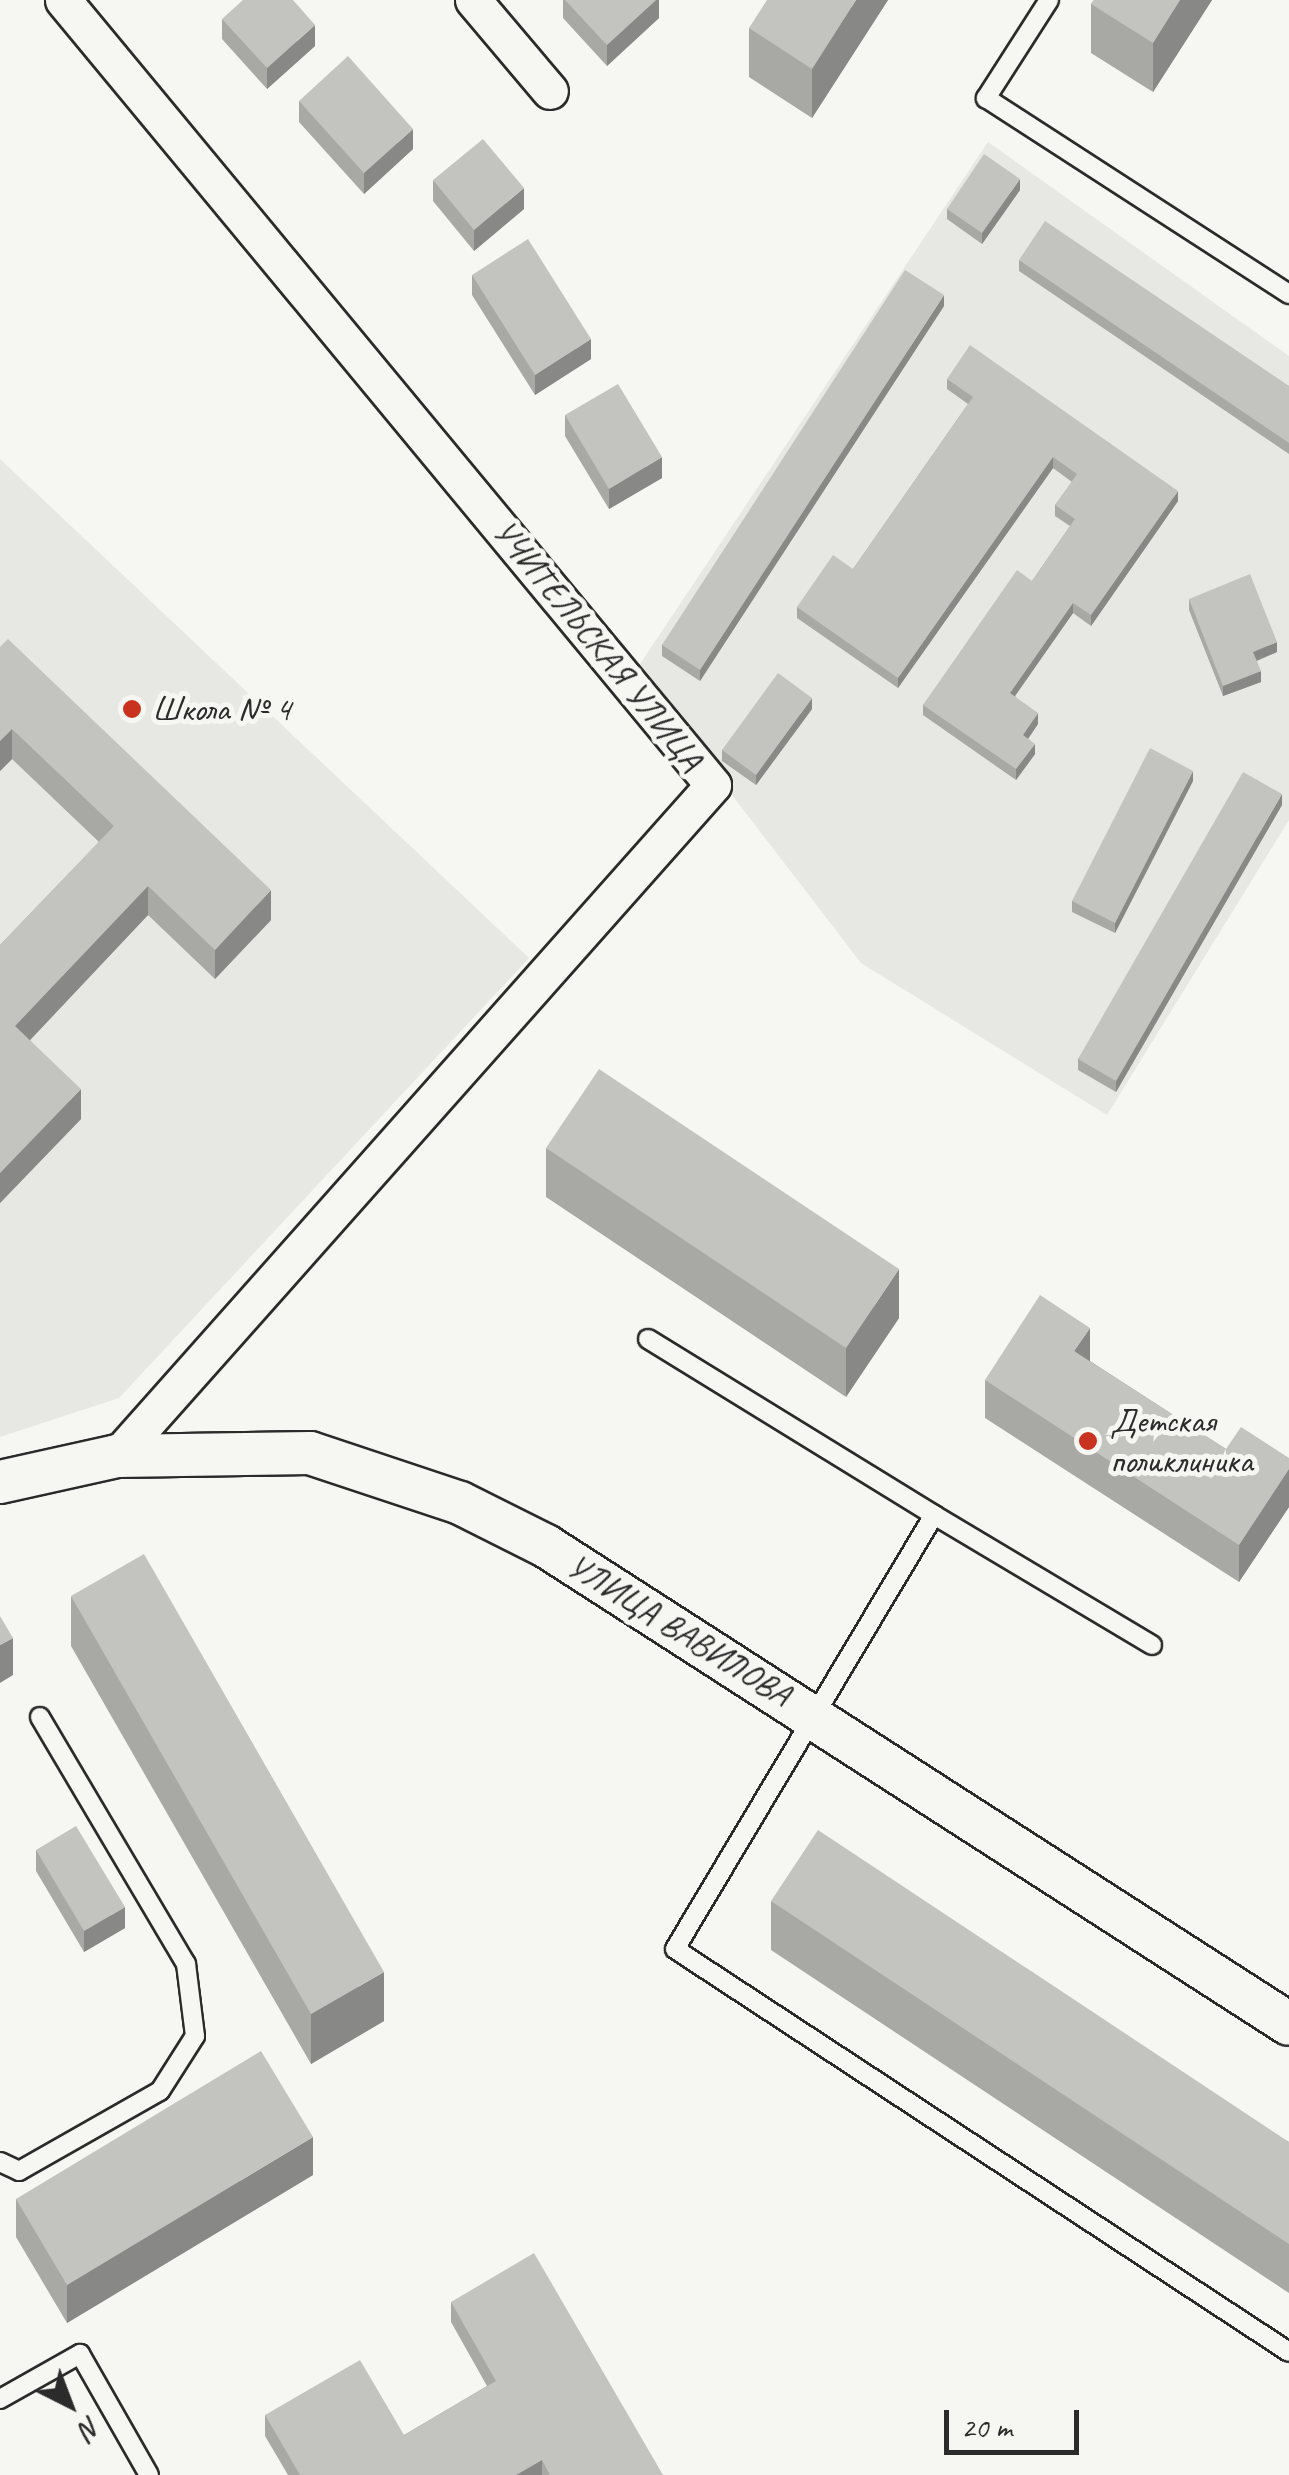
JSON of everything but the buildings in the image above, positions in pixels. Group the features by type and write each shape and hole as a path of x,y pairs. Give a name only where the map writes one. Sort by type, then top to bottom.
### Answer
{"street":[{"name":"УЧИТЕЛЬСКАЯ УЛИЦА","path":"63,0 713,785 117,1456"},
{"path":"473,0 550,92"},
{"name":"УЛИЦА ВАВИЛОВА","path":"0,1482 117,1456 310,1452 390,1475 546,1546 1289,2024"}],"lane":[{"path":"1049,0 986,98 1289,294"},
{"path":"648,1339 1152,1645"},
{"path":"934,1514 676,1949 1289,2352"},
{"path":"0,2162 18,2171 160,2091 195,2036 186,1964 40,1717"},
{"path":"0,2400 80,2354 149,2475"}],"shaded area":[{"path":"988,142 1289,356 1289,820 1107,1115 861,963 636,670"},
{"name":"Школа № 4","path":"0,459 529,958 119,1398 0,1437"}],"place":[{"name":"Школа № 4","path":"132,709"},
{"name":"Детская поликлиника","path":"1088,1441"}]}
